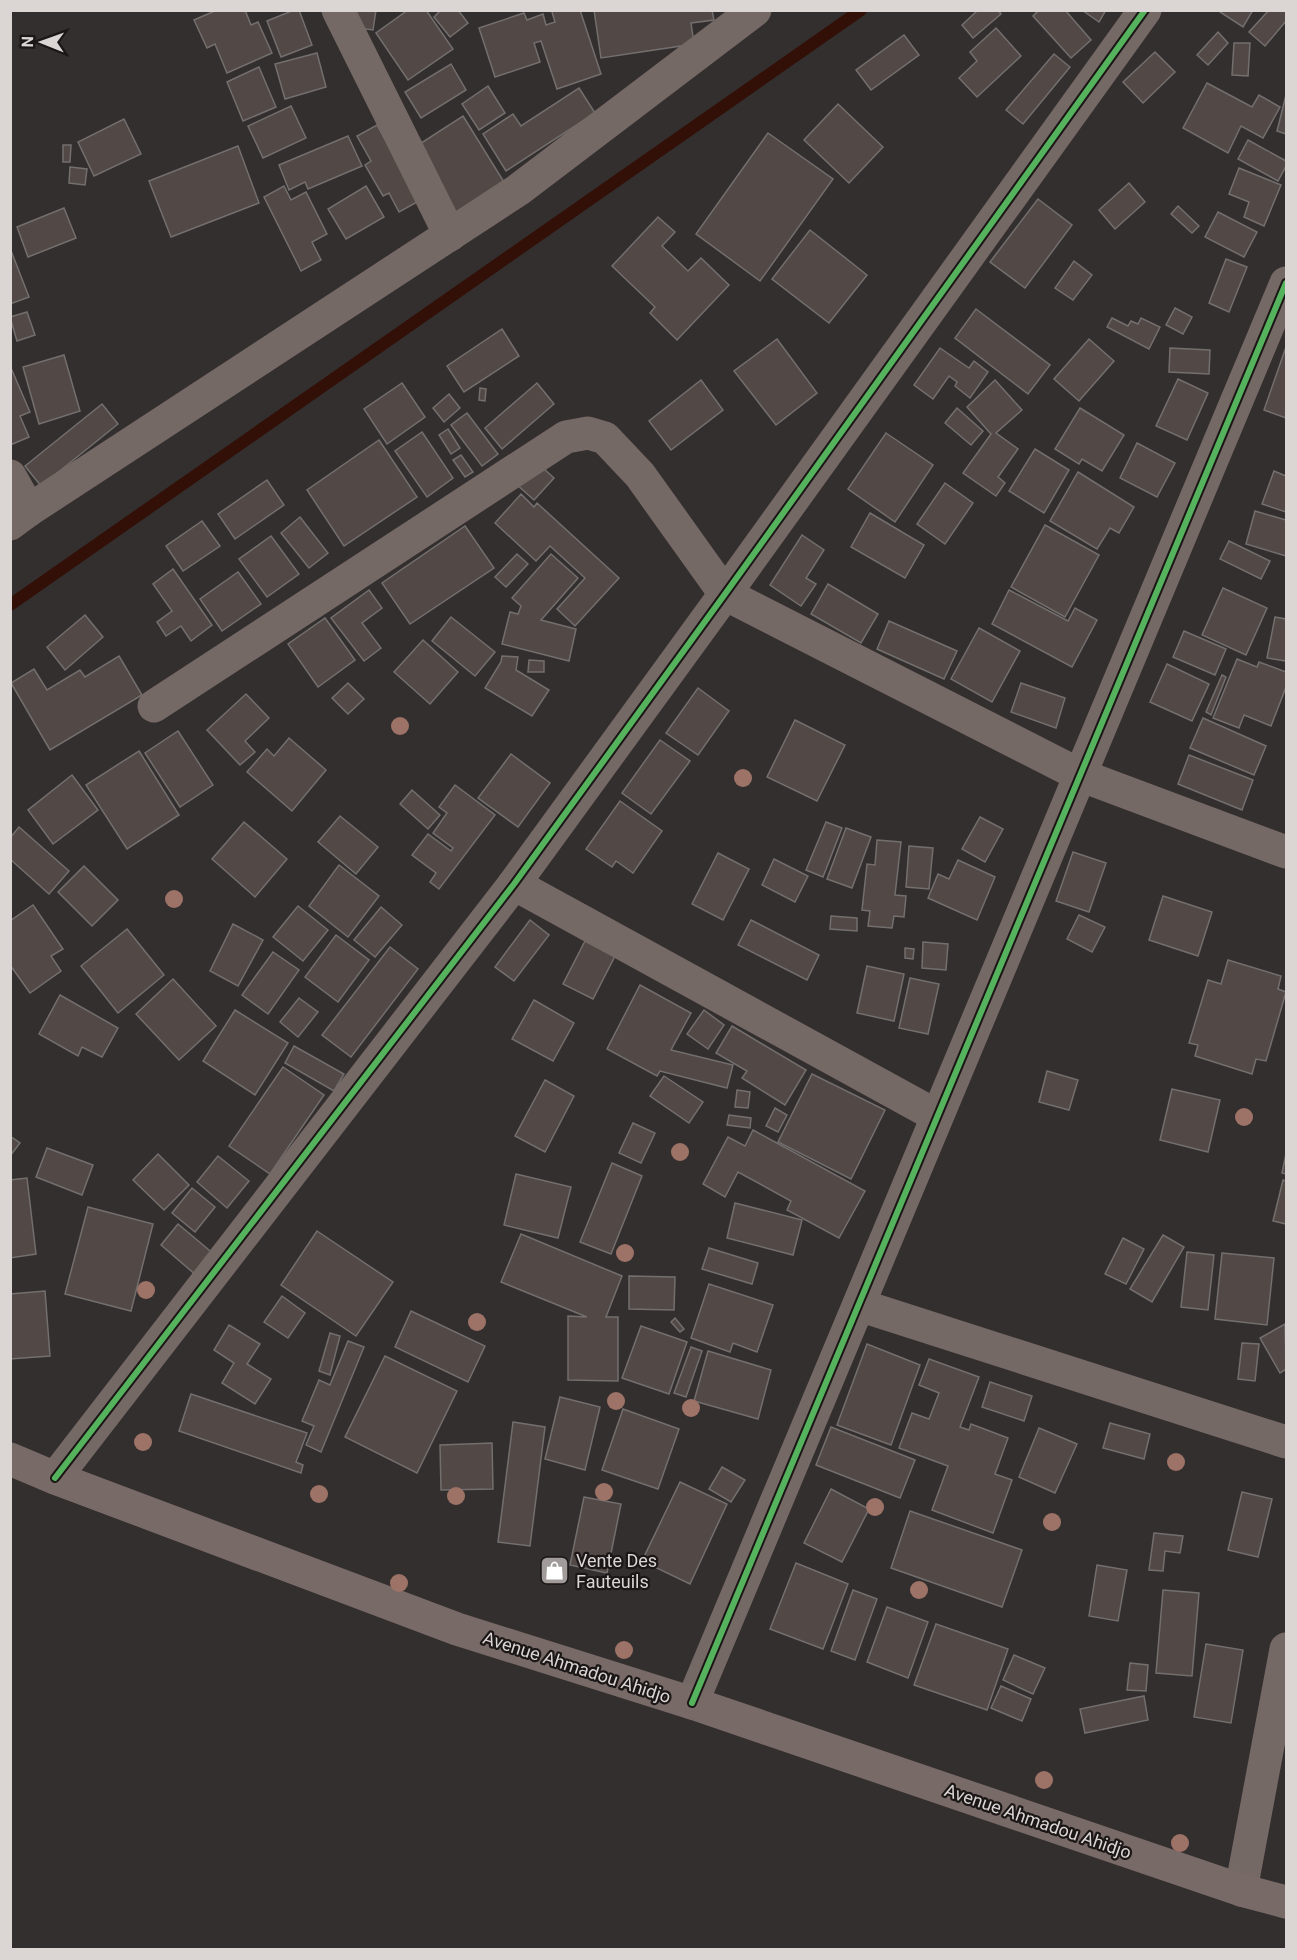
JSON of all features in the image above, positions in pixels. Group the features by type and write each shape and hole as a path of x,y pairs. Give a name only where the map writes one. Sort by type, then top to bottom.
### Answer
{"main road":[{"name":"Avenue Ahmadou Ahidjo","path":"10,1459 457,1629 692,1703 1241,1890 1287,1902"}],"street":[{"path":"338,10 450,235"},
{"path":"10,476 20,517 518,190 755,10"},
{"path":"55,1478 514,884 1145,10"},
{"path":"692,1703 1287,283"},
{"path":"154,706 566,437 588,433 605,438 640,475 725,594 1080,775 1287,852"},
{"path":"514,884 937,1116"},
{"path":"859,1305 1287,1442"},
{"path":"1241,1890 1287,1649"}],"building":[{"path":"217,10 245,10 251,25 258,22 272,53 227,73 215,44 207,48 194,20"},
{"path":"299,10 312,45 281,57 267,21"},
{"path":"349,10 376,10 373,30 352,27"},
{"path":"408,10 426,10 453,49 408,80 376,33"},
{"path":"441,10 458,10 468,23 450,37 434,17"},
{"path":"580,10 601,74 557,89 541,41 534,43 540,62 495,77 479,28 524,13 527,20 543,14 546,25 555,22 552,12"},
{"path":"594,10 712,10 714,20 691,23 694,44 601,58"},
{"path":"978,10 998,10 1001,14 973,38 962,25"},
{"path":"1039,10 1065,10 1091,40 1071,58 1033,16"},
{"path":"1082,10 1106,10 1099,22"},
{"path":"1217,10 1253,10 1243,27"},
{"path":"1269,10 1286,10 1286,21 1265,46 1249,32"},
{"path":"996,28 1021,56 977,97 959,78 977,61 970,52"},
{"path":"1218,32 1228,43 1208,65 1197,55"},
{"path":"904,35 919,55 871,90 856,70"},
{"path":"1234,43 1250,43 1248,76 1232,75"},
{"path":"1155,52 1175,72 1143,103 1123,82"},
{"path":"317,53 326,87 285,99 275,64"},
{"path":"1054,54 1070,67 1023,124 1006,110"},
{"path":"451,64 466,90 421,118 405,92"},
{"path":"259,67 276,107 243,121 227,82"},
{"path":"1207,83 1252,107 1259,95 1280,107 1263,138 1241,126 1228,153 1183,128"},
{"path":"488,86 505,113 479,130 462,104"},
{"path":"579,88 595,113 506,171 483,134 513,114 521,126"},
{"path":"1286,95 1286,134 1277,131"},
{"path":"838,104 883,147 849,183 804,140"},
{"path":"291,106 306,138 263,158 248,126"},
{"path":"463,116 504,182 456,213 415,147"},
{"path":"124,119 141,154 94,176 78,142"},
{"path":"377,125 419,201 399,212 389,193 383,196 365,165 371,161 357,136"},
{"path":"768,133 833,179 760,281 696,234"},
{"path":"348,136 362,166 308,189 305,182 289,190 279,165"},
{"path":"1248,140 1286,161 1286,166 1278,181 1238,159"},
{"path":"63,145 71,145 70,162 63,162"},
{"path":"238,146 259,203 171,237 149,181"},
{"path":"70,167 87,169 85,185 69,183"},
{"path":"1239,168 1281,185 1264,226 1244,217 1249,202 1229,194"},
{"path":"1129,183 1145,202 1115,229 1099,210"},
{"path":"284,186 291,200 306,192 327,234 312,242 321,260 301,271 264,197"},
{"path":"366,186 384,217 346,239 328,209"},
{"path":"1038,199 1072,225 1025,288 990,262"},
{"path":"1178,206 1199,226 1192,233 1171,214"},
{"path":"64,208 76,238 28,257 17,227"},
{"path":"1218,212 1257,232 1244,257 1205,237"},
{"path":"658,217 675,232 662,246 688,271 701,258 729,285 677,340 650,313 655,307 612,266"},
{"path":"810,230 867,275 829,323 772,279"},
{"path":"10,248 29,297 10,304"},
{"path":"1226,259 1247,267 1229,312 1209,303"},
{"path":"1074,261 1092,275 1073,300 1055,288"},
{"path":"1175,308 1192,317 1183,334 1166,325"},
{"path":"976,309 1050,365 1028,394 955,338"},
{"path":"27,312 35,335 17,341 10,317"},
{"path":"1112,318 1128,326 1131,321 1138,324 1141,318 1160,327 1149,349 1107,327"},
{"path":"502,329 519,356 464,392 447,366"},
{"path":"777,339 817,393 776,425 734,371"},
{"path":"1089,339 1114,361 1079,401 1054,379"},
{"path":"1286,347 1286,418 1264,410"},
{"path":"940,348 969,368 974,361 988,372 970,398 955,386 957,382 949,376 933,399 914,385"},
{"path":"1170,348 1210,350 1209,374 1169,372"},
{"path":"64,355 80,411 39,424 23,367"},
{"path":"11,368 30,412 20,416 29,437 10,445"},
{"path":"1178,379 1208,393 1187,440 1156,426"},
{"path":"701,380 723,410 671,450 649,421"},
{"path":"995,380 1022,410 996,433 1018,449 998,477 1005,483 996,496 963,473 991,434 967,407"},
{"path":"402,383 425,417 387,444 364,409"},
{"path":"537,383 554,404 502,449 485,428"},
{"path":"480,388 486,389 485,401 479,400"},
{"path":"449,394 460,408 444,422 433,408"},
{"path":"102,404 118,424 41,486 25,466"},
{"path":"957,408 983,431 971,445 945,423"},
{"path":"1080,408 1124,435 1102,471 1082,459 1079,464 1055,449"},
{"path":"467,413 498,454 482,466 451,425"},
{"path":"448,429 460,448 451,454 439,435"},
{"path":"422,432 453,478 427,497 395,451"},
{"path":"886,433 933,465 895,522 848,489"},
{"path":"379,440 417,497 344,546 307,490"},
{"path":"1137,443 1175,463 1157,497 1120,478"},
{"path":"1035,449 1069,470 1044,513 1009,491"},
{"path":"461,455 473,472 465,477 453,460"},
{"path":"535,461 554,478 534,500 515,483"},
{"path":"1274,471 1286,476 1286,512 1262,504"},
{"path":"1078,472 1134,507 1119,533 1110,528 1097,549 1050,521"},
{"path":"267,480 284,505 235,539 218,514"},
{"path":"945,483 973,503 945,544 917,524"},
{"path":"521,494 534,507 537,503 619,578 575,626 557,609 585,578 550,546 536,561 495,523"},
{"path":"1255,511 1286,520 1286,556 1246,544"},
{"path":"870,513 924,545 905,578 851,547"},
{"path":"300,517 328,553 309,568 281,533"},
{"path":"202,521 220,546 183,571 166,546"},
{"path":"1045,525 1099,555 1065,617 1011,587"},
{"path":"465,526 494,568 410,624 382,583"},
{"path":"802,535 824,550 806,578 816,584 801,606 770,585"},
{"path":"271,536 299,574 267,597 239,559"},
{"path":"1229,541 1270,561 1261,579 1220,559"},
{"path":"517,554 528,564 506,587 495,577"},
{"path":"551,554 578,578 541,620 576,629 569,661 502,644 510,612 518,614 521,606 512,598"},
{"path":"173,569 212,625 191,641 181,626 166,636 157,622 172,611 153,584"},
{"path":"238,572 261,604 222,631 200,599"},
{"path":"828,584 878,614 861,643 811,614"},
{"path":"1223,588 1267,608 1246,655 1202,635"},
{"path":"369,590 382,608 362,623 381,648 364,661 331,618"},
{"path":"1009,590 1068,621 1075,608 1097,620 1072,667 992,624"},
{"path":"85,615 103,637 65,670 47,647"},
{"path":"451,617 495,652 475,676 432,641"},
{"path":"1275,617 1286,619 1286,661 1267,658"},
{"path":"325,618 355,660 318,687 288,644"},
{"path":"889,621 957,651 944,679 877,649"},
{"path":"979,628 1020,651 992,702 951,679"},
{"path":"1184,631 1226,649 1215,675 1173,657"},
{"path":"423,640 458,672 430,704 394,672"},
{"path":"119,656 142,695 50,750 11,683 34,669 47,690 80,670 85,677"},
{"path":"502,656 518,657 516,670 549,690 532,716 485,688 501,662"},
{"path":"1237,659 1257,667 1259,662 1286,672 1286,687 1271,726 1244,715 1239,728 1213,718"},
{"path":"529,660 544,661 544,672 528,672"},
{"path":"1167,664 1209,684 1192,721 1150,702"},
{"path":"1222,675 1226,677 1211,715 1206,712"},
{"path":"348,683 364,699 348,714 332,698"},
{"path":"1021,683 1065,698 1056,728 1011,712"},
{"path":"698,688 729,711 698,755 666,733"},
{"path":"246,694 269,718 245,741 255,752 240,765 207,730"},
{"path":"1203,718 1266,746 1254,775 1190,748"},
{"path":"795,720 845,745 817,801 767,777"},
{"path":"178,731 213,785 180,807 145,753"},
{"path":"289,738 326,770 292,811 247,772 267,749 274,756"},
{"path":"660,740 690,761 651,814 622,793"},
{"path":"139,751 179,815 127,849 86,785"},
{"path":"511,754 550,783 518,827 478,798"},
{"path":"1189,755 1253,780 1242,810 1178,784"},
{"path":"72,775 98,810 53,844 28,810"},
{"path":"455,785 495,815 439,889 430,882 436,873 412,855 428,834 451,851 453,848 433,833 447,813 439,807"},
{"path":"412,790 440,815 428,829 400,804"},
{"path":"620,801 662,831 633,873 616,861 612,867 586,849"},
{"path":"340,816 378,847 356,874 318,842"},
{"path":"980,817 1003,829 985,862 962,849"},
{"path":"244,822 287,859 255,897 212,859"},
{"path":"826,822 842,828 823,877 806,870"},
{"path":"19,827 69,871 49,894 10,859 10,838"},
{"path":"846,828 871,837 852,888 827,879"},
{"path":"877,840 901,842 895,895 906,896 904,917 894,916 892,928 868,926 870,911 862,910 867,864 875,865"},
{"path":"909,846 933,848 929,889 906,887"},
{"path":"1073,852 1106,863 1089,912 1056,901"},
{"path":"718,853 749,869 723,920 692,904"},
{"path":"774,859 808,876 795,902 762,885"},
{"path":"958,860 995,877 977,920 928,898 938,874 949,879"},
{"path":"339,865 379,896 348,937 309,906"},
{"path":"84,866 118,900 92,926 58,892"},
{"path":"1163,896 1212,912 1198,956 1149,940"},
{"path":"33,905 63,949 51,956 61,971 30,993 10,965 10,921"},
{"path":"298,906 328,930 303,961 273,937"},
{"path":"381,907 402,925 375,957 354,940"},
{"path":"1079,915 1105,927 1092,952 1067,939"},
{"path":"831,916 857,918 857,931 830,929"},
{"path":"530,920 549,935 514,981 495,967"},
{"path":"751,920 819,955 807,980 738,945"},
{"path":"233,924 263,940 238,986 210,971"},
{"path":"127,929 164,975 118,1013 81,966"},
{"path":"336,935 369,960 338,1002 305,977"},
{"path":"585,941 615,956 593,999 563,984"},
{"path":"923,942 948,944 946,970 922,968"},
{"path":"390,947 418,969 351,1057 322,1035"},
{"path":"905,948 914,949 913,959 905,958"},
{"path":"273,952 299,970 268,1014 242,995"},
{"path":"1228,960 1281,976 1278,989 1286,992 1266,1061 1256,1059 1252,1074 1195,1056 1198,1045 1189,1043 1208,980 1221,984"},
{"path":"867,966 904,974 894,1021 857,1013"},
{"path":"910,978 939,984 928,1034 899,1028"},
{"path":"173,979 216,1026 179,1060 136,1014"},
{"path":"640,985 691,1013 671,1050 733,1065 727,1088 660,1071 657,1076 607,1049"},
{"path":"60,995 118,1028 102,1057 82,1047 78,1056 39,1034"},
{"path":"299,998 318,1012 298,1037 280,1022"},
{"path":"534,1000 574,1023 553,1061 512,1039"},
{"path":"235,1010 288,1043 255,1095 203,1061"},
{"path":"704,1010 724,1025 708,1049 687,1034"},
{"path":"732,1026 806,1070 785,1105 742,1078 747,1071 716,1053"},
{"path":"294,1046 344,1074 334,1091 285,1063"},
{"path":"283,1067 324,1095 270,1174 229,1146"},
{"path":"1047,1071 1078,1080 1069,1110 1039,1102"},
{"path":"812,1074 885,1110 851,1179 778,1142"},
{"path":"664,1076 703,1102 689,1123 650,1096"},
{"path":"545,1080 574,1096 545,1152 515,1136"},
{"path":"1172,1089 1220,1100 1208,1152 1160,1140"},
{"path":"737,1090 750,1092 748,1108 735,1107"},
{"path":"775,1108 787,1115 778,1132 766,1126"},
{"path":"729,1115 751,1118 750,1128 727,1125"},
{"path":"633,1123 655,1133 641,1163 619,1153"},
{"path":"753,1130 865,1191 839,1238 787,1210 791,1201 738,1172 725,1197 703,1184 728,1137 745,1146"},
{"path":"10,1136 20,1143 10,1156"},
{"path":"47,1148 93,1165 82,1195 36,1177"},
{"path":"158,1154 189,1185 164,1210 133,1180"},
{"path":"1286,1154 1286,1174 1282,1173"},
{"path":"218,1156 249,1181 227,1208 197,1182"},
{"path":"612,1163 642,1176 611,1254 580,1242"},
{"path":"516,1174 571,1187 558,1238 504,1225"},
{"path":"27,1178 36,1254 10,1258 10,1180"},
{"path":"1283,1180 1286,1181 1286,1224 1273,1221"},
{"path":"192,1188 215,1207 195,1232 172,1213"},
{"path":"735,1203 802,1220 793,1255 727,1238"},
{"path":"88,1207 153,1224 131,1311 65,1294"},
{"path":"178,1224 215,1255 197,1276 161,1245"},
{"path":"317,1231 393,1282 356,1336 281,1285"},
{"path":"521,1234 622,1276 606,1317 618,1317 618,1381 568,1380 568,1316 587,1317 501,1282"},
{"path":"1163,1235 1184,1247 1152,1302 1130,1289"},
{"path":"1123,1238 1144,1249 1126,1284 1105,1274"},
{"path":"709,1248 758,1263 752,1284 702,1269"},
{"path":"1187,1252 1214,1255 1208,1310 1181,1307"},
{"path":"1222,1253 1274,1258 1267,1325 1215,1319"},
{"path":"629,1276 675,1277 674,1310 629,1309"},
{"path":"709,1284 773,1305 757,1352 733,1343 730,1352 691,1338"},
{"path":"45,1291 50,1356 10,1359 10,1294"},
{"path":"282,1296 305,1313 288,1338 264,1322"},
{"path":"411,1311 485,1346 468,1382 395,1347"},
{"path":"675,1318 684,1329 680,1332 671,1322"},
{"path":"1285,1324 1286,1369 1280,1373 1260,1338"},
{"path":"229,1325 260,1344 247,1364 271,1379 255,1404 222,1383 234,1363 214,1350"},
{"path":"641,1326 687,1342 669,1394 622,1378"},
{"path":"330,1333 340,1336 330,1375 319,1371"},
{"path":"348,1341 364,1347 321,1452 306,1445 314,1426 302,1421 319,1380 330,1385"},
{"path":"1242,1343 1259,1344 1255,1381 1238,1379"},
{"path":"867,1344 920,1365 891,1445 837,1425"},
{"path":"691,1347 702,1351 686,1397 674,1393"},
{"path":"708,1351 771,1370 758,1419 694,1401"},
{"path":"385,1356 457,1391 417,1473 345,1437"},
{"path":"929,1359 979,1377 960,1427 969,1430 971,1424 1008,1438 995,1474 1012,1480 993,1533 932,1510 948,1466 899,1448 912,1413 929,1419 939,1393 919,1385"},
{"path":"990,1382 1032,1396 1024,1421 982,1407"},
{"path":"191,1394 307,1433 296,1462 303,1465 301,1473 179,1431"},
{"path":"560,1397 600,1407 585,1470 545,1459"},
{"path":"623,1409 679,1429 658,1489 602,1470"},
{"path":"513,1422 545,1427 530,1546 498,1542"},
{"path":"1110,1423 1150,1434 1144,1459 1103,1448"},
{"path":"831,1427 915,1460 900,1498 816,1465"},
{"path":"1039,1428 1077,1444 1055,1493 1019,1477"},
{"path":"492,1443 493,1489 441,1490 440,1445"},
{"path":"722,1467 745,1480 731,1502 709,1489"},
{"path":"680,1482 727,1504 690,1584 642,1561"},
{"path":"831,1489 869,1509 842,1562 804,1543"},
{"path":"1242,1492 1272,1499 1258,1557 1228,1550"},
{"path":"584,1497 621,1504 607,1573 570,1565"},
{"path":"910,1511 1022,1550 1002,1607 891,1568"},
{"path":"1154,1533 1183,1536 1180,1553 1165,1551 1163,1571 1149,1570"},
{"path":"796,1563 848,1584 823,1649 770,1629"},
{"path":"1097,1565 1127,1570 1118,1621 1089,1616"},
{"path":"853,1590 877,1599 855,1660 831,1651"},
{"path":"1163,1590 1199,1593 1192,1676 1156,1673"},
{"path":"887,1607 928,1622 908,1678 867,1662"},
{"path":"936,1624 1008,1649 987,1710 914,1685"},
{"path":"1206,1644 1243,1650 1231,1723 1194,1717"},
{"path":"1014,1655 1045,1668 1033,1694 1003,1680"},
{"path":"1130,1663 1148,1665 1146,1691 1127,1690"},
{"path":"1001,1686 1031,1699 1022,1721 991,1708"},
{"path":"1144,1696 1148,1720 1085,1733 1080,1709"}],"waterway":[{"path":"10,605 861,10"}],"cycle path":[{"path":"55,1478 514,884 1145,10"},
{"path":"692,1703 1286,283"}],"place":[{"name":"Vente Des Fauteuils","path":"555,1570"}]}
